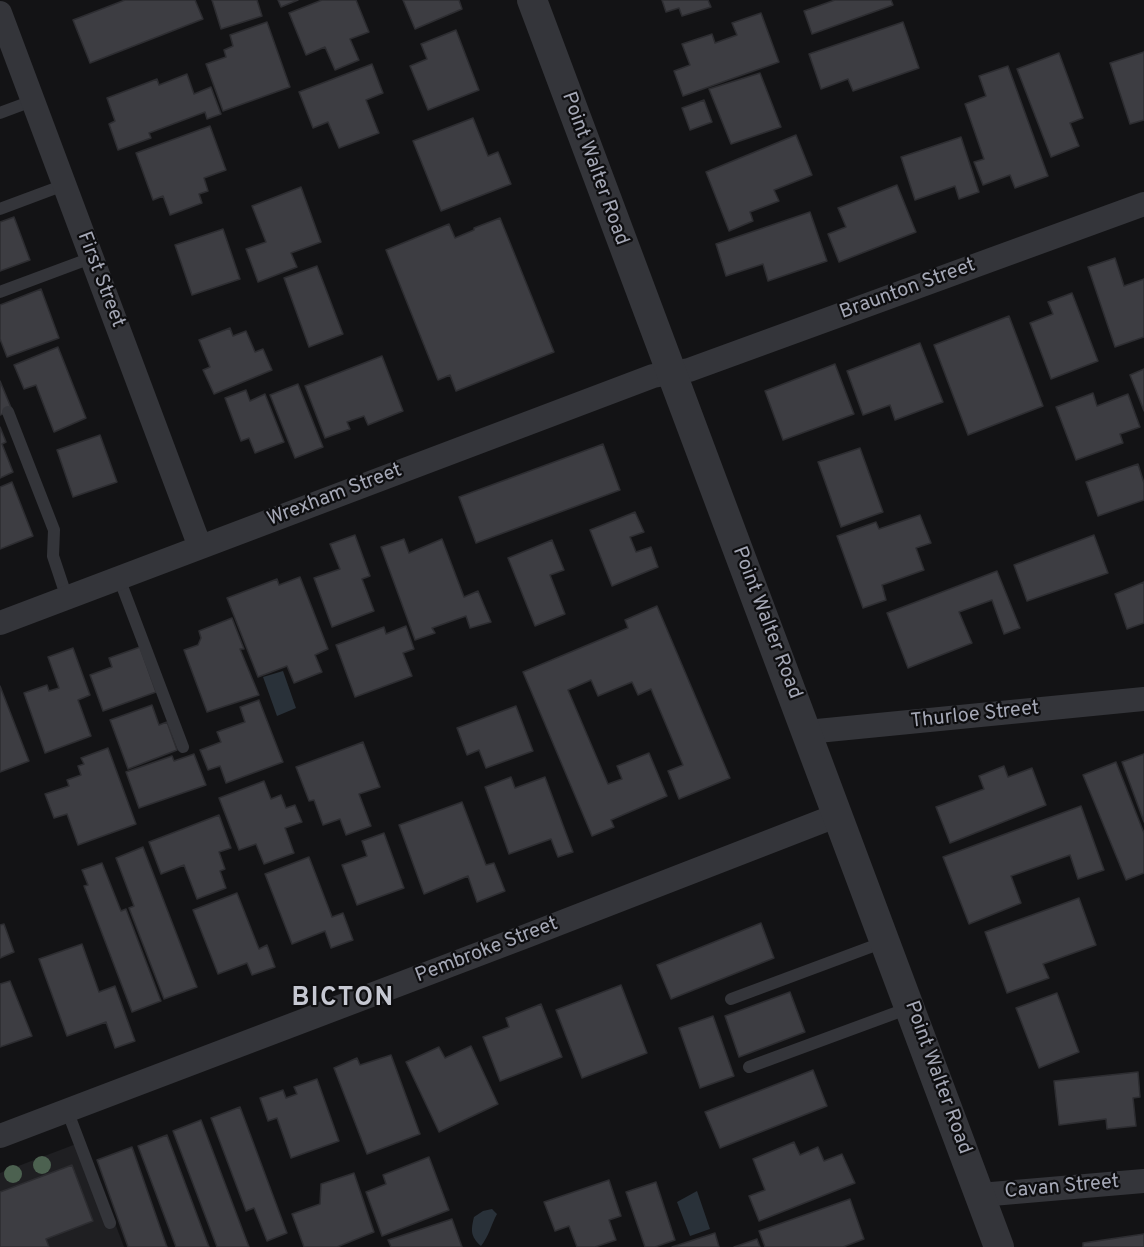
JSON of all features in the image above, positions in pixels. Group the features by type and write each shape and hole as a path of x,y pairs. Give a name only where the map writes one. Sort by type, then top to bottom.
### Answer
{"street":[{"name":"Point Walter Road","path":"532,0 999,1247"},
{"name":"First Street","path":"0,13 200,548"},
{"name":"Braunton Street","path":"671,373 698,367 1144,204"},
{"name":"Wrexham Street","path":"0,623 652,376 671,373"},
{"name":"Thurloe Street","path":"807,732 1144,699"},
{"name":"Pembroke Street","path":"0,1136 838,815"},
{"name":"Cavan Street","path":"980,1195 1144,1181"}],"lane":[{"path":"0,113 32,101"},
{"path":"0,209 64,185"},
{"path":"0,292 91,258"},
{"path":"8,412 54,530 53,556 67,598"},
{"path":"119,578 183,747"},
{"path":"731,999 886,941"},
{"path":"749,1066 910,1008"},
{"path":"67,1110 110,1223"}],"shaded area":[{"path":"283,671 296,708 277,716 263,677"},
{"path":"84,1141 124,1247 0,1247 0,1173"},
{"path":"697,1191 710,1229 690,1236 677,1202"},
{"path":"492,1209 497,1214 481,1246 472,1233 474,1217 483,1211"}],"building":[{"path":"125,0 195,0 203,19 90,63 73,20"},
{"path":"212,0 257,0 262,16 221,29"},
{"path":"278,0 298,0 281,7"},
{"path":"322,0 356,0 369,32 350,39 359,60 335,70 325,47 306,55 289,13"},
{"path":"403,0 459,0 462,9 415,29"},
{"path":"662,0 708,0 711,7 682,16 679,8 666,12"},
{"path":"835,0 891,0 893,5 812,34 804,11"},
{"path":"761,13 779,62 683,96 674,71 690,65 682,44 712,34 715,43 737,35 732,23"},
{"path":"267,22 290,87 223,111 206,64 226,57 224,50 233,46 230,35"},
{"path":"903,22 919,68 853,91 848,79 821,89 809,54"},
{"path":"456,30 479,90 428,110 410,66 427,59 421,44"},
{"path":"1144,52 1144,120 1130,124 1110,63"},
{"path":"1059,53 1083,118 1070,123 1079,146 1051,157 1017,69"},
{"path":"372,64 383,93 366,100 379,133 339,148 328,122 313,128 299,92"},
{"path":"1008,66 1048,176 1015,188 1010,175 983,185 974,162 984,159 965,104 986,96 979,76"},
{"path":"760,73 781,127 731,144 709,89"},
{"path":"187,74 194,94 211,87 221,114 207,119 205,112 149,133 151,138 118,150 109,124 115,121 107,98 157,79 159,85"},
{"path":"704,100 712,122 690,130 682,108"},
{"path":"473,118 488,156 498,152 511,184 441,211 413,141"},
{"path":"210,126 226,170 204,178 208,191 199,194 202,203 170,215 163,196 153,200 136,153"},
{"path":"796,135 812,175 774,190 779,201 750,212 753,221 729,231 706,172"},
{"path":"961,137 979,192 959,199 955,186 915,200 901,157"},
{"path":"897,185 916,232 839,262 828,234 846,227 838,208"},
{"path":"301,187 321,242 291,253 297,267 258,282 246,249 266,242 252,206"},
{"path":"810,212 827,261 768,281 763,264 726,276 716,244"},
{"path":"14,217 30,260 0,271 0,222"},
{"path":"500,218 554,352 456,391 450,375 438,380 386,250 449,224 455,238"},
{"path":"223,229 240,279 192,295 175,245"},
{"path":"1115,258 1124,286 1144,279 1144,337 1115,347 1088,267"},
{"path":"317,266 343,334 309,347 284,278"},
{"path":"41,289 59,338 7,357 0,339 0,305"},
{"path":"1072,293 1098,361 1051,379 1030,323 1053,314 1048,302"},
{"path":"1009,316 1043,406 968,435 934,345"},
{"path":"230,328 233,336 246,331 255,352 263,349 272,370 214,394 203,370 210,367 199,340"},
{"path":"920,343 943,402 895,420 890,405 863,415 847,371"},
{"path":"58,347 86,418 54,432 36,385 24,389 14,365"},
{"path":"382,356 403,411 368,425 364,416 347,422 350,429 325,438 305,386"},
{"path":"835,364 854,414 783,440 765,391"},
{"path":"1144,369 1144,411 1130,375"},
{"path":"0,381 12,410 0,415"},
{"path":"298,384 323,447 295,458 270,395"},
{"path":"246,390 250,401 265,394 284,442 255,453 249,438 241,441 225,398"},
{"path":"1093,393 1097,406 1128,394 1140,427 1120,434 1123,443 1076,460 1056,407"},
{"path":"0,427 6,442 2,444 13,472 0,478"},
{"path":"100,435 117,482 73,497 57,450"},
{"path":"603,444 620,490 476,543 459,497"},
{"path":"860,448 883,512 841,527 818,462"},
{"path":"1138,464 1144,483 1144,500 1098,516 1086,482"},
{"path":"12,482 33,536 0,549 0,487"},
{"path":"635,512 644,532 630,537 636,552 651,547 658,567 612,586 590,530"},
{"path":"920,515 931,543 916,548 924,570 882,585 886,600 863,608 837,536 876,522 879,529"},
{"path":"355,535 370,576 362,579 374,611 332,627 314,578 340,569 330,544"},
{"path":"1094,535 1108,573 1027,601 1014,565"},
{"path":"404,539 409,553 442,539 464,597 478,591 491,622 470,628 466,616 432,628 435,633 415,640 381,547"},
{"path":"552,540 564,570 550,575 565,614 535,626 508,558"},
{"path":"997,571 1020,628 1004,634 992,600 959,612 972,643 908,668 887,613"},
{"path":"300,577 328,649 315,655 322,672 294,683 287,666 258,677 227,598 277,579 279,585"},
{"path":"1144,582 1144,623 1127,629 1115,594"},
{"path":"657,606 730,778 679,799 668,771 683,765 651,689 638,695 632,682 598,696 591,680 568,690 608,784 622,779 617,766 649,753 667,796 611,820 614,827 592,836 523,672 628,628 625,620"},
{"path":"232,618 244,649 240,649 259,695 207,712 184,650 198,645 201,638 199,631"},
{"path":"406,626 414,649 403,653 412,676 355,697 336,645 384,627 386,634"},
{"path":"140,647 156,692 103,711 90,675 112,667 109,658"},
{"path":"73,648 90,695 78,700 91,736 45,753 24,693 47,685 49,691 59,688 48,657"},
{"path":"0,686 29,761 0,772"},
{"path":"259,700 283,762 226,783 220,766 208,770 200,750 221,742 217,732 245,722 240,707"},
{"path":"152,705 159,725 167,722 177,750 128,769 110,720"},
{"path":"516,706 533,751 486,768 479,750 467,755 457,728"},
{"path":"363,742 380,787 359,794 371,826 346,835 340,819 323,825 314,800 309,801 296,767"},
{"path":"108,748 136,824 78,845 67,814 54,818 45,794 69,786 67,780 81,775 78,766 84,764 81,758"},
{"path":"194,754 206,785 139,808 126,772 172,756 174,761"},
{"path":"1144,754 1144,822 1122,762"},
{"path":"1116,762 1144,833 1144,873 1126,880 1083,775"},
{"path":"1004,766 1008,777 1032,768 1046,805 950,843 936,807 984,789 979,776"},
{"path":"511,777 515,788 545,777 573,852 558,857 551,839 509,854 485,787"},
{"path":"264,781 271,799 281,795 286,808 295,805 302,822 285,828 294,853 264,864 256,844 239,850 219,798"},
{"path":"462,802 486,865 494,863 505,891 477,902 468,876 424,894 399,825"},
{"path":"1081,806 1104,870 1078,879 1070,855 1011,876 1021,903 969,924 943,857"},
{"path":"219,815 231,848 219,852 225,869 220,871 226,888 197,899 184,865 161,874 149,842"},
{"path":"384,833 404,888 357,905 342,865 367,856 362,841"},
{"path":"143,847 197,987 164,999 129,908 134,906 116,858"},
{"path":"309,857 332,917 343,913 353,940 331,948 325,931 292,944 265,874"},
{"path":"102,863 121,911 126,909 161,1001 132,1012 84,886 88,885 82,870"},
{"path":"237,893 259,949 267,945 275,967 252,975 247,963 218,974 193,910"},
{"path":"1079,898 1096,945 1043,964 1049,978 1007,993 985,932"},
{"path":"761,923 774,958 671,999 657,965"},
{"path":"4,924 14,952 0,958 0,925"},
{"path":"82,944 99,992 115,986 135,1041 115,1048 106,1022 67,1036 39,959"},
{"path":"10,981 32,1036 0,1047 0,984"},
{"path":"621,985 647,1053 582,1078 556,1010"},
{"path":"790,992 805,1032 739,1057 725,1016"},
{"path":"1057,993 1079,1052 1039,1068 1016,1008"},
{"path":"541,1004 562,1057 500,1081 483,1037 509,1027 506,1018"},
{"path":"713,1016 734,1076 700,1088 679,1028"},
{"path":"471,1046 498,1104 439,1132 406,1062 439,1047 445,1058"},
{"path":"391,1055 420,1134 367,1154 334,1068 357,1058 360,1065"},
{"path":"813,1070 827,1106 720,1148 705,1112"},
{"path":"1138,1072 1140,1097 1133,1098 1136,1126 1107,1129 1106,1119 1059,1125 1054,1081"},
{"path":"317,1079 339,1141 291,1158 277,1118 268,1121 260,1098 283,1090 286,1098 297,1094 294,1087"},
{"path":"240,1107 287,1233 267,1241 254,1208 246,1211 211,1118"},
{"path":"201,1120 249,1247 217,1247 173,1131"},
{"path":"167,1135 209,1247 176,1247 138,1146"},
{"path":"794,1142 800,1155 818,1147 824,1161 842,1154 855,1183 759,1221 749,1196 765,1190 753,1159"},
{"path":"132,1147 167,1247 128,1247 97,1160"},
{"path":"429,1157 449,1210 382,1236 366,1192 386,1184 383,1175"},
{"path":"72,1165 93,1221 46,1239 49,1247 0,1247 0,1192"},
{"path":"354,1173 374,1232 337,1247 304,1247 292,1214 320,1204 321,1184"},
{"path":"609,1180 621,1216 609,1220 616,1240 595,1247 577,1247 569,1226 555,1231 544,1202"},
{"path":"656,1182 675,1240 655,1247 645,1247 626,1192"},
{"path":"850,1199 864,1239 843,1247 765,1247 759,1231"},
{"path":"452,1219 462,1247 391,1247 388,1240"},
{"path":"715,1233 719,1247 672,1247"},
{"path":"1144,1234 1144,1247 1083,1247 1083,1243"},
{"path":"757,1239 760,1247 734,1247"}],"district":[{"name":"BICTON","path":"343,1000"}]}
